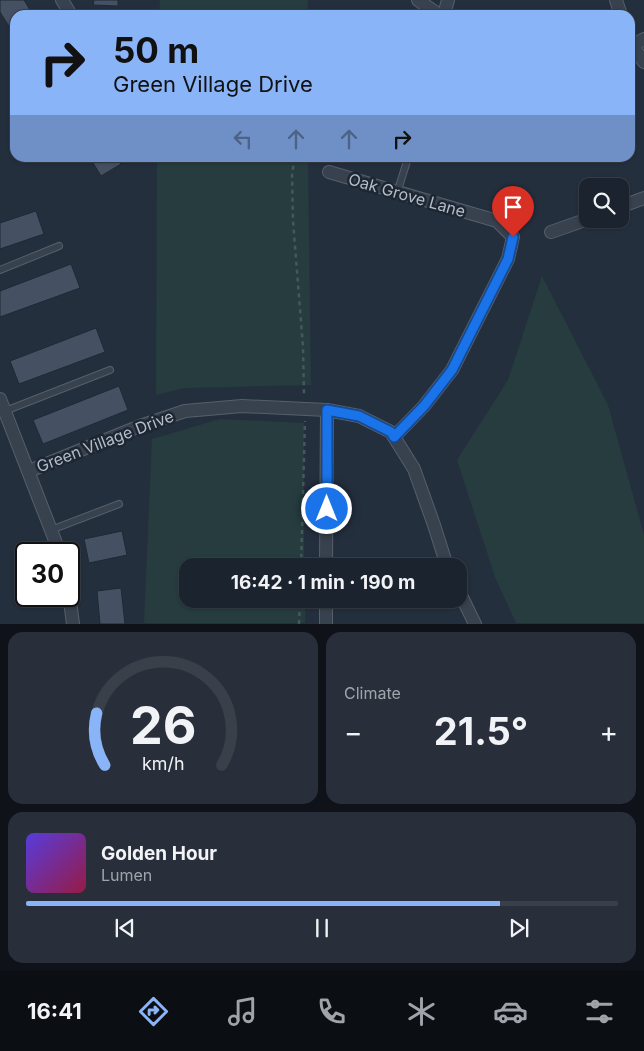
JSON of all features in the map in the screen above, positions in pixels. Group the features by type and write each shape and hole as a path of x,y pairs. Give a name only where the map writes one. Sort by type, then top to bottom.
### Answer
{"street":[{"path":"418,0 432,10"},
{"path":"635,50 644,62"},
{"name":"Oak Grove Lane","path":"329,172 497,221 513,237 508,259 452,370 424,406 394,437"},
{"path":"629,204 644,198"},
{"path":"551,232 579,222"},
{"path":"2,405 55,542"},
{"name":"Green Village Drive","path":"29,471 140,426 185,411 242,406 327,410 359,416 391,432 414,469 444,558"},
{"path":"326,558 327,410"},
{"path":"71,607 74,624"},
{"path":"326,608 326,624"},
{"path":"467,608 475,624"}],"lane":[{"path":"397,193 407,162"},
{"path":"0,270 59,246"},
{"path":"2,405 110,370"},
{"path":"51,530 119,504"}],"path":[{"path":"293,162 293,221 303,347 305,409 301,558"},
{"path":"299,624 300,608"}],"green space":[{"path":"160,0 308,0 307,10 159,10"},
{"path":"157,162 308,162 311,385 184,388 156,395"},
{"path":"542,276 608,405 644,535 644,623 516,623 495,577 457,460 508,380"},
{"path":"220,419 304,423 304,558 179,558 179,608 305,608 305,623 144,623 152,439"}],"building":[{"path":"0,0 24,0 30,10 10,10 10,28 0,12"},
{"path":"94,0 118,0 118,6 93,5"},
{"path":"92,162 119,162 121,164 101,176"},
{"path":"36,211 44,234 0,249 0,223"},
{"path":"71,264 80,288 0,317 0,291"},
{"path":"96,328 105,352 19,384 10,361"},
{"path":"119,386 128,410 43,444 33,420"},
{"path":"122,531 127,555 89,563 84,539"},
{"path":"121,588 125,624 100,624 97,591"}],"route":[{"path":"327,509 327,410 359,416 391,432 394,437 424,406 452,370 508,259 513,237"}]}
